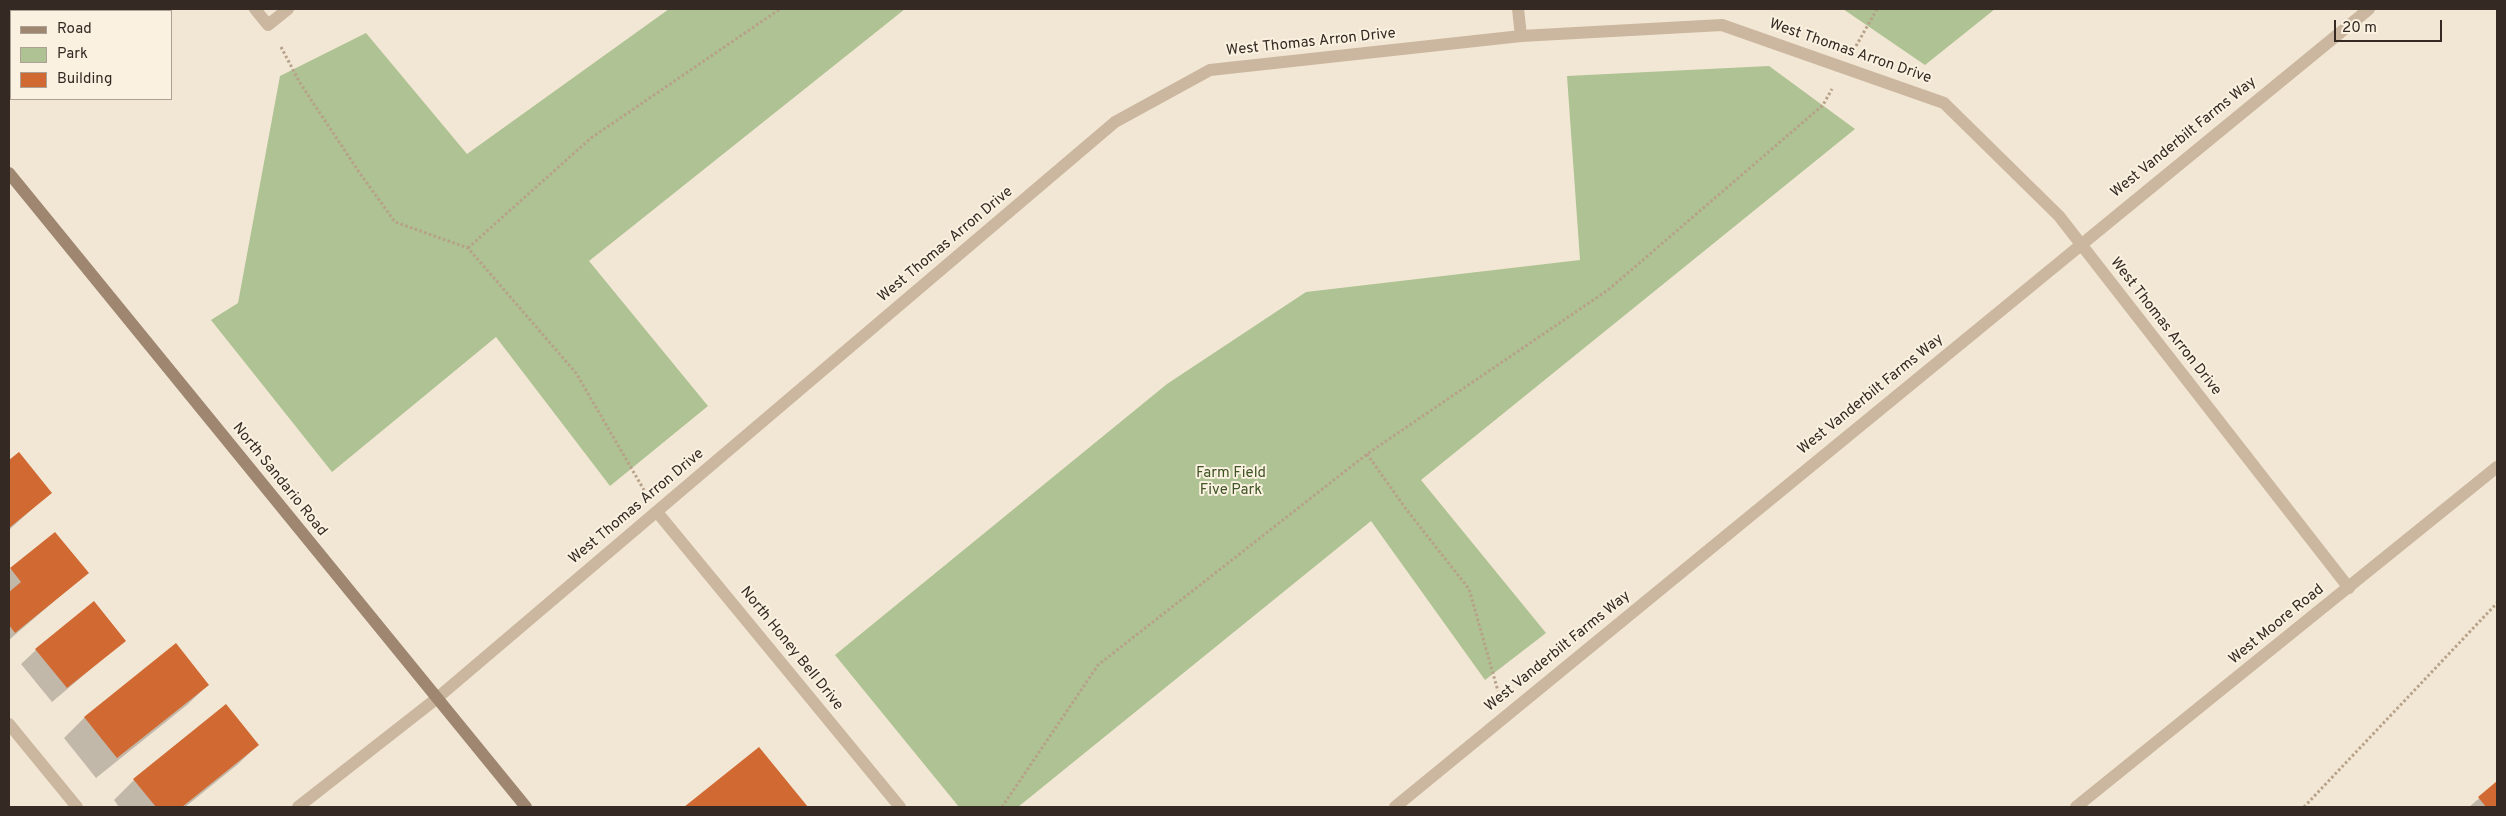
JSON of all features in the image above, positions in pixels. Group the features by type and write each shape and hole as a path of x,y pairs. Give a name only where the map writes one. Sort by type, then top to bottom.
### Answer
{"main road":[{"name":"North Sandario Road","path":"9,173 526,807"}],"street":[{"path":"255,9 268,25 288,9"},
{"path":"1518,9 1521,36"},
{"name":"West Vanderbilt Farms Way","path":"1395,807 2369,9"},
{"name":"West Thomas Arron Drive","path":"298,807 436,699 1115,122 1210,70 1521,36 1722,25 1944,102 2058,216 2349,588"},
{"name":"West Moore Road","path":"2076,807 2497,467"},
{"name":"North Honey Bell Drive","path":"657,512 900,807"},
{"path":"9,724 77,807"}],"path":[{"path":"468,248 591,138 780,9"},
{"path":"1002,807 1098,666 1368,454 1608,290 1823,105 1877,9"},
{"path":"268,25 300,83 359,172 395,222 468,248 576,373 657,512"},
{"path":"1368,454 1406,509 1469,590 1506,716"},
{"path":"2304,807 2497,603"}],"green space":[{"path":"669,9 905,9 589,261 708,406 610,486 496,337 332,472 211,320 238,303 280,76 366,33 467,154"},
{"path":"1843,9 1995,9 1925,65"},
{"name":"Farm Field Five Park","path":"1769,66 1855,129 1421,480 1546,633 1485,680 1371,521 1018,807 959,807 835,655 1167,384 1306,292 1580,260 1567,76"}],"building":[{"path":"19,452 52,493 9,528 9,460"},
{"path":"55,532 89,573 15,633 9,625 9,592 21,582 10,568"},
{"path":"94,601 126,641 67,688 35,649"},
{"path":"176,643 209,685 117,758 84,717"},
{"path":"226,704 259,745 182,807 156,807 133,779"},
{"path":"759,747 808,807 684,807"},
{"path":"2497,781 2497,807 2486,807 2478,797"}]}
